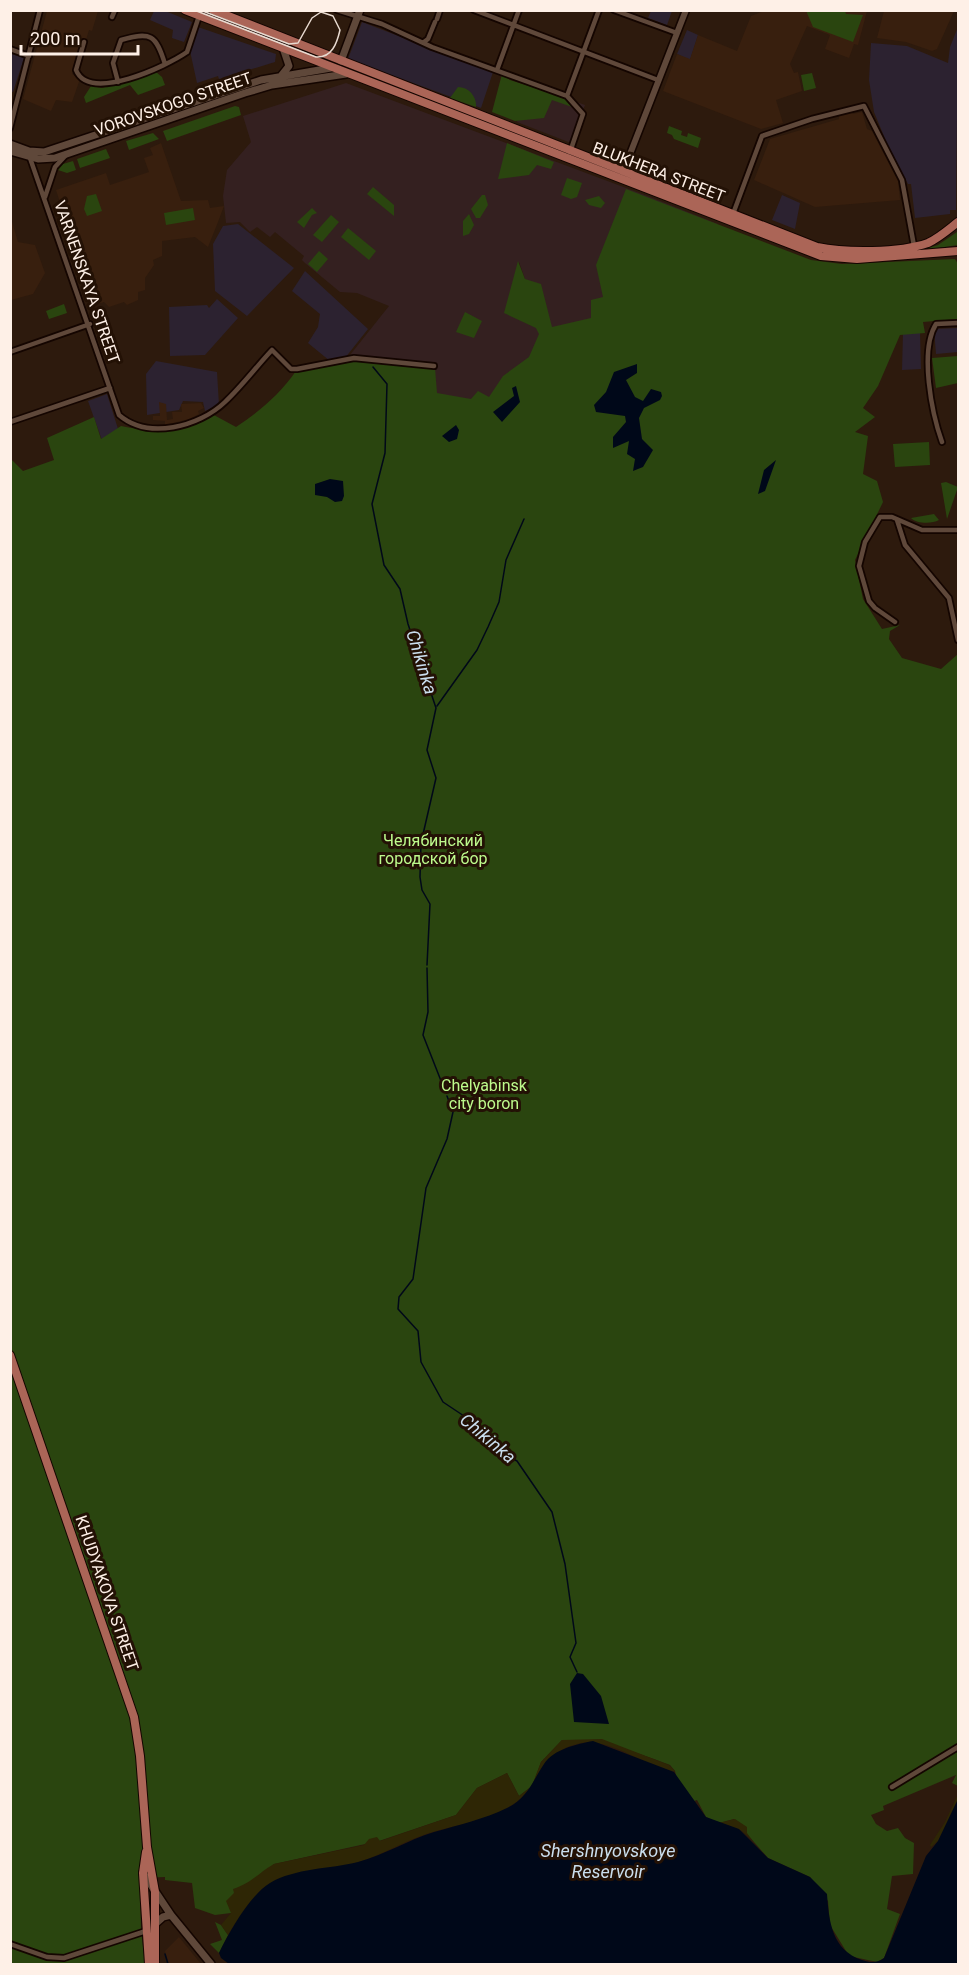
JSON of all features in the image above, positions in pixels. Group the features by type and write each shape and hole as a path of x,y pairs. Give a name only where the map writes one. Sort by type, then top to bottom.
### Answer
{"main road":[{"path":"185,10 332,68 349,72"},
{"path":"213,10 331,57 341,62 349,72"},
{"path":"341,62 359,13"},
{"path":"280,77 289,66 287,54 283,48"},
{"name":"VOROVSKOGO STREET","path":"10,144 36,152 58,148 195,101 280,77 332,68 341,62"},
{"name":"VOROVSKOGO STREET","path":"10,151 30,158 46,159 68,154 272,85 349,72"},
{"name":"BLUKHERA STREET","path":"349,72 570,152 621,176 733,214 817,247 832,250 914,246 933,241 958,222"},
{"name":"BLUKHERA STREET","path":"349,72 621,176 821,256 857,260 958,251"},
{"name":"KHUDYAKOVA STREET","path":"10,1355 131,1707 140,1756 147,1847"},
{"path":"147,1847 143,1873 149,1965"},
{"path":"147,1847 155,1892 155,1965"},
{"path":"143,1873 171,1915 211,1965"},
{"path":"155,1924 163,1917 171,1915"}],"street":[{"path":"10,128 40,10"},
{"path":"112,17 115,10"},
{"path":"337,10 359,13 432,47 567,96 583,114 570,152"},
{"path":"424,42 428,39 440,10"},
{"path":"474,10 658,80"},
{"path":"497,70 519,10"},
{"path":"567,96 599,10"},
{"path":"614,10 677,33"},
{"path":"621,176 686,10"},
{"path":"84,42 76,72 87,82 96,84 118,82 165,64 187,52 200,16"},
{"path":"118,82 113,63 121,40 140,35 153,38 158,43 165,64"},
{"path":"10,49 29,56"},
{"path":"733,214 762,136 803,122 864,106 885,152 902,180 914,246"},
{"path":"45,197 55,167 68,154"},
{"name":"VARNENSKAYA STREET","path":"30,158 90,324 119,415 142,429 182,425 225,402 272,350 291,369 354,358 434,366"},
{"path":"942,442 932,402 929,344 936,324 958,323"},
{"path":"10,352 90,324"},
{"path":"10,422 110,388"},
{"path":"895,622 875,609 869,601 859,566 865,542 880,517 897,520 922,530 958,530"},
{"path":"897,520 905,545 949,598 958,640"},
{"path":"892,1787 914,1777 958,1747"},
{"path":"10,1944 47,1957 64,1958 146,1931"}],"shaded area":[{"path":"163,10 192,22 184,42 172,38 173,30 150,20 154,11"},
{"path":"884,10 954,11 937,49 932,51 906,42 877,38"},
{"path":"47,11 98,11 92,31 89,30 86,40 81,38 72,74 80,79 72,102 56,100 51,111 23,99"},
{"path":"651,11 672,11 667,25 648,18"},
{"path":"764,11 867,11 858,45 854,44 849,58 825,49 830,35 807,26 790,64 794,73 798,72 802,91 776,100 783,123 761,129 663,91 677,54 690,59 698,35 737,51 751,16"},
{"path":"362,22 493,72 481,108 348,59"},
{"path":"198,27 276,54 275,62 219,79 218,76 197,83 190,51"},
{"path":"958,27 956,210 950,210 950,214 915,218 911,184 908,184 888,146 874,112 869,80 871,43 907,46 948,63 950,47"},
{"path":"687,30 698,35 690,60 677,54"},
{"path":"12,54 24,58 13,92 10,91"},
{"path":"346,83 718,224 603,297 592,318 504,401 433,400 434,364 350,358 350,355 389,306 357,293 340,292 305,263 302,260 304,256 275,232 270,237 257,227 250,232 240,222 226,223 223,196 227,170 251,142 243,116","holes":["519,262 525,279 511,308"]},
{"path":"530,85 585,105 571,143 517,122"},
{"path":"851,112 853,114 862,112 867,129 872,131 898,181 900,200 815,207 754,180 770,139 839,119 839,115"},
{"path":"161,143 181,201 208,200 210,208 224,206 218,222 208,247 195,237 162,241 162,256 153,260 154,265 145,278 145,290 138,292 138,300 127,305 124,302 109,307 104,302 98,304 90,282 86,283 56,190 106,173 110,185 149,172 144,158 153,155 150,148"},
{"path":"782,195 800,203 795,229 772,220"},
{"path":"10,215 18,242 35,245 45,273 33,294 11,300"},
{"path":"238,224 294,268 247,316 215,291 213,244 223,226"},
{"path":"305,271 368,329 345,358 330,361 308,343 318,327 320,314 292,291"},
{"path":"217,299 238,318 205,355 170,356 169,307 207,305 209,308"},
{"path":"958,328 958,352 936,354 934,329"},
{"path":"920,332 921,369 902,370 903,333"},
{"path":"156,361 217,372 219,405 205,411 203,402 183,401 179,410 147,415 146,374"},
{"path":"107,394 119,432 103,443 88,401"},
{"path":"159,402 166,404 167,420 173,419 172,412 182,412 181,404 201,403 204,408 198,411 199,414 189,419 165,425 165,421 153,420 153,416 160,416"},
{"path":"179,1937 201,1964 169,1964 165,1951"}],"green space":[{"path":"807,11 845,11 846,14 863,15 853,42 813,27 807,13"},
{"path":"156,72 162,77 165,85 138,95 130,85 86,103 84,97 91,86 102,88"},
{"path":"812,73 816,88 804,91 801,75"},
{"path":"502,74 510,80 569,99 572,107 552,100 544,118 515,121 492,112"},
{"path":"458,87 472,93 476,107 450,98"},
{"path":"235,106 239,107 241,115 167,141 163,131"},
{"path":"669,126 682,131 681,135 687,137 688,133 701,138 698,148 674,139 667,133"},
{"path":"153,133 159,139 129,150 126,141"},
{"path":"507,143 554,162 551,169 537,165 529,175 498,179"},
{"path":"106,149 110,158 80,168 77,159"},
{"path":"73,161 76,170 67,173 58,170 63,164"},
{"path":"567,178 582,183 577,197 571,199 561,195"},
{"path":"373,187 394,205 394,216 367,194"},
{"name":"Челябинский городской бор","path":"626,189 811,260 842,264 955,259 958,264 958,319 923,322 925,333 900,335 878,386 863,408 875,417 855,432 868,436 863,474 877,481 883,502 855,560 863,599 882,629 900,625 890,631 889,639 902,658 941,669 958,654 958,1786 952,1783 956,1775 883,1806 884,1810 871,1815 876,1824 887,1831 898,1828 905,1838 914,1843 913,1874 892,1876 887,1909 900,1914 884,1958 877,1962 849,1956 830,1925 828,1901 810,1877 768,1858 734,1819 719,1823 706,1817 697,1800 694,1801 677,1780 675,1771 670,1765 604,1744 562,1740 541,1762 532,1786 519,1796 507,1773 477,1788 456,1815 379,1841 274,1864 251,1883 234,1893 231,1913 215,1915 195,1908 192,1883 165,1880 165,1877 140,1878 141,1930 145,1964 11,1964 11,459 23,471 54,460 47,438 94,417 101,439 121,426 146,429 167,428 212,414 236,427 269,402 296,371 354,360 435,368 437,393 471,399 478,391 489,397 503,376 529,357 539,334 536,328 504,313 518,261 525,279 541,284 552,327 591,318 591,300 603,297 596,265"},
{"path":"96,194 102,211 87,216 84,209 87,196"},
{"path":"482,195 485,195 488,205 480,218 476,218 471,209"},
{"path":"599,196 605,203 601,208 589,205 585,200"},
{"path":"193,208 195,220 166,225 164,213"},
{"path":"312,208 317,213 312,215 304,228 297,222"},
{"path":"469,214 474,225 469,234 463,236 463,221"},
{"path":"331,215 339,222 322,242 313,235"},
{"path":"348,228 376,251 369,260 341,237"},
{"path":"957,232 958,245 918,251 938,245"},
{"path":"319,251 328,259 317,272 308,264"},
{"path":"64,304 67,313 49,319 46,311"},
{"path":"465,312 482,321 474,338 456,332"},
{"path":"958,356 958,383 936,388 932,358"},
{"path":"929,442 930,465 895,467 893,444"},
{"path":"946,482 958,487 947,519 941,483"},
{"path":"934,514 939,520 925,523 911,518"},
{"path":"215,1922 221,1925 228,1935 219,1953 210,1944 222,1940"}],"sand":[{"path":"602,1739 669,1765 675,1771 655,1767 606,1745 581,1743 556,1754 533,1783 541,1762 562,1740"},
{"path":"507,1773 519,1796 530,1788 509,1807 473,1822 426,1834 359,1862 281,1878 265,1887 253,1899 228,1935 221,1925 231,1913 226,1901 234,1893 233,1889 250,1881 274,1864 364,1845 369,1839 377,1837 380,1841 456,1815 477,1788"},
{"path":"958,1794 958,1799 938,1841 931,1847 930,1845 945,1822"},
{"path":"735,1819 747,1827 747,1833 752,1840 742,1831 719,1823"}],"water":[{"path":"637,364 637,373 626,380 635,397 643,401 651,389 661,392 662,396 660,400 644,408 639,418 642,439 653,450 643,467 633,471 635,459 627,454 629,441 613,448 613,437 626,422 625,416 596,412 594,405 606,392 614,372"},
{"path":"516,386 520,402 502,422 493,412 514,396 512,388"},
{"path":"456,425 459,430 457,439 449,442 442,436"},
{"path":"776,460 765,491 758,494 764,470"},
{"path":"330,479 343,481 342,501 335,502 327,497 315,495 315,484"},
{"path":"577,1673 583,1674 601,1696 609,1724 574,1722 570,1684"},
{"name":"Shershnyovskoye Reservoir","path":"593,1741 674,1772 706,1817 739,1829 768,1858 810,1877 827,1894 831,1925 838,1942 852,1955 868,1962 877,1962 884,1958 926,1856 938,1841 958,1799 958,1964 229,1964 221,1958 219,1953 241,1915 255,1896 270,1883 290,1874 368,1859 424,1835 498,1812 520,1799 544,1764 554,1754"}],"waterway":[{"name":"Chikinka","path":"373,367 387,384 385,453 372,504 384,565 400,589 408,624 436,708 427,750 436,778 421,843 420,877 422,890 430,904 427,965"},
{"path":"437,706 477,650 488,627 499,602 506,560 524,519"},
{"name":"Chikinka","path":"427,968 428,1012 423,1035 445,1091"},
{"name":"Chikinka","path":"447,1096 453,1112 447,1139 426,1188 413,1279 399,1297 398,1309 418,1331 421,1362 443,1402 485,1430 502,1453 517,1461 552,1512 565,1564 576,1643 570,1657 577,1672"},
{"path":"165,1954 168,1964"}],"tram line":[{"path":"194,10 316,57 322,57 330,52 340,30 333,16 321,12 312,18 298,43 289,44 200,10"}],"park label":[{"name":"Chelyabinsk city boron","path":"484,1094"}]}
